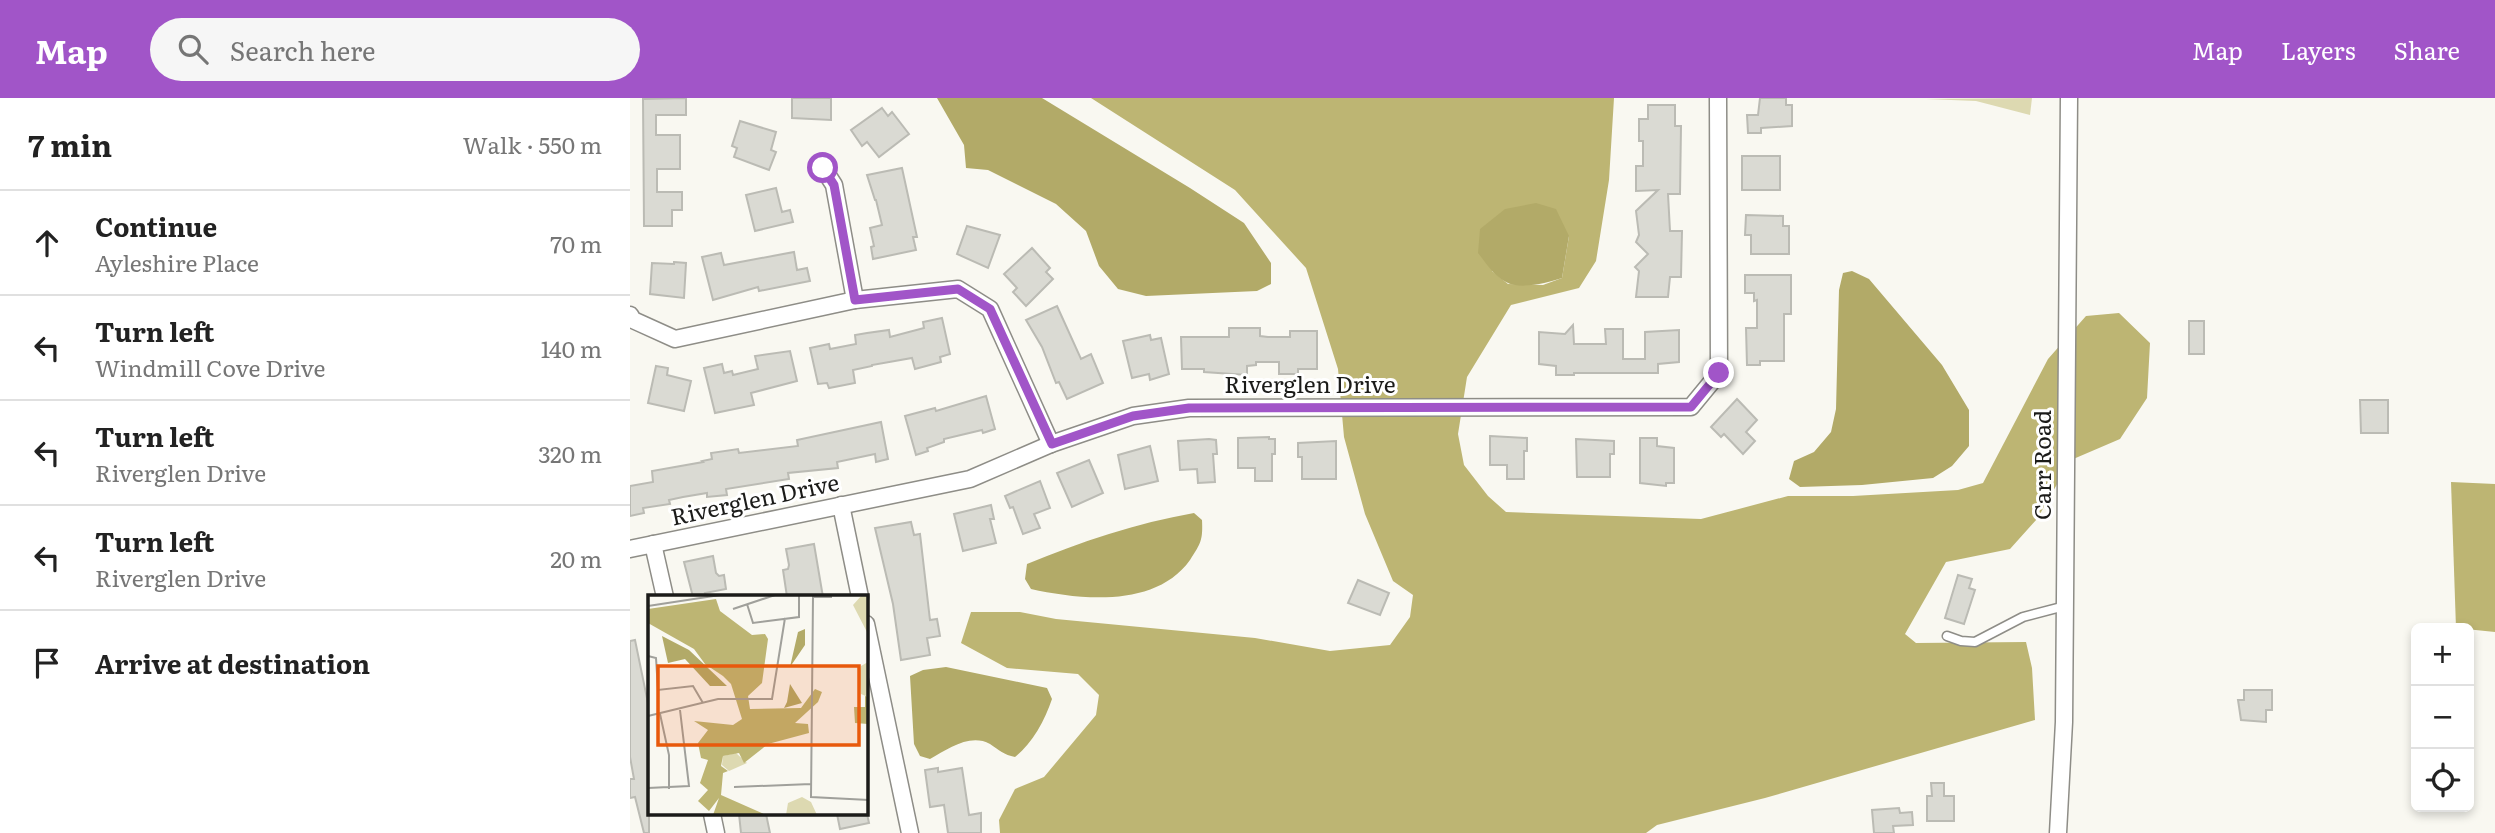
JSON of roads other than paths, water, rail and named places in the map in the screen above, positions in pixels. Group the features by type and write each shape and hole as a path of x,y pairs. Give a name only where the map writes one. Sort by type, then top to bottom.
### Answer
{"street":[{"name":"Riverglen Drive","path":"630,549 970,479 1052,444 1133,416 1189,408 1691,407 1719,373 1718,98"},
{"name":"Carr Road","path":"2059,833 2064,722 2069,98"},
{"path":"823,168 834,185 855,300"},
{"path":"630,314 633,320 675,339 855,300 958,289 990,309 1052,444"},
{"path":"841,505 860,595"},
{"path":"653,544 664,595"},
{"path":"868,634 910,833"}],"lane":[{"path":"1947,636 1975,642 2023,617 2065,606"}]}
